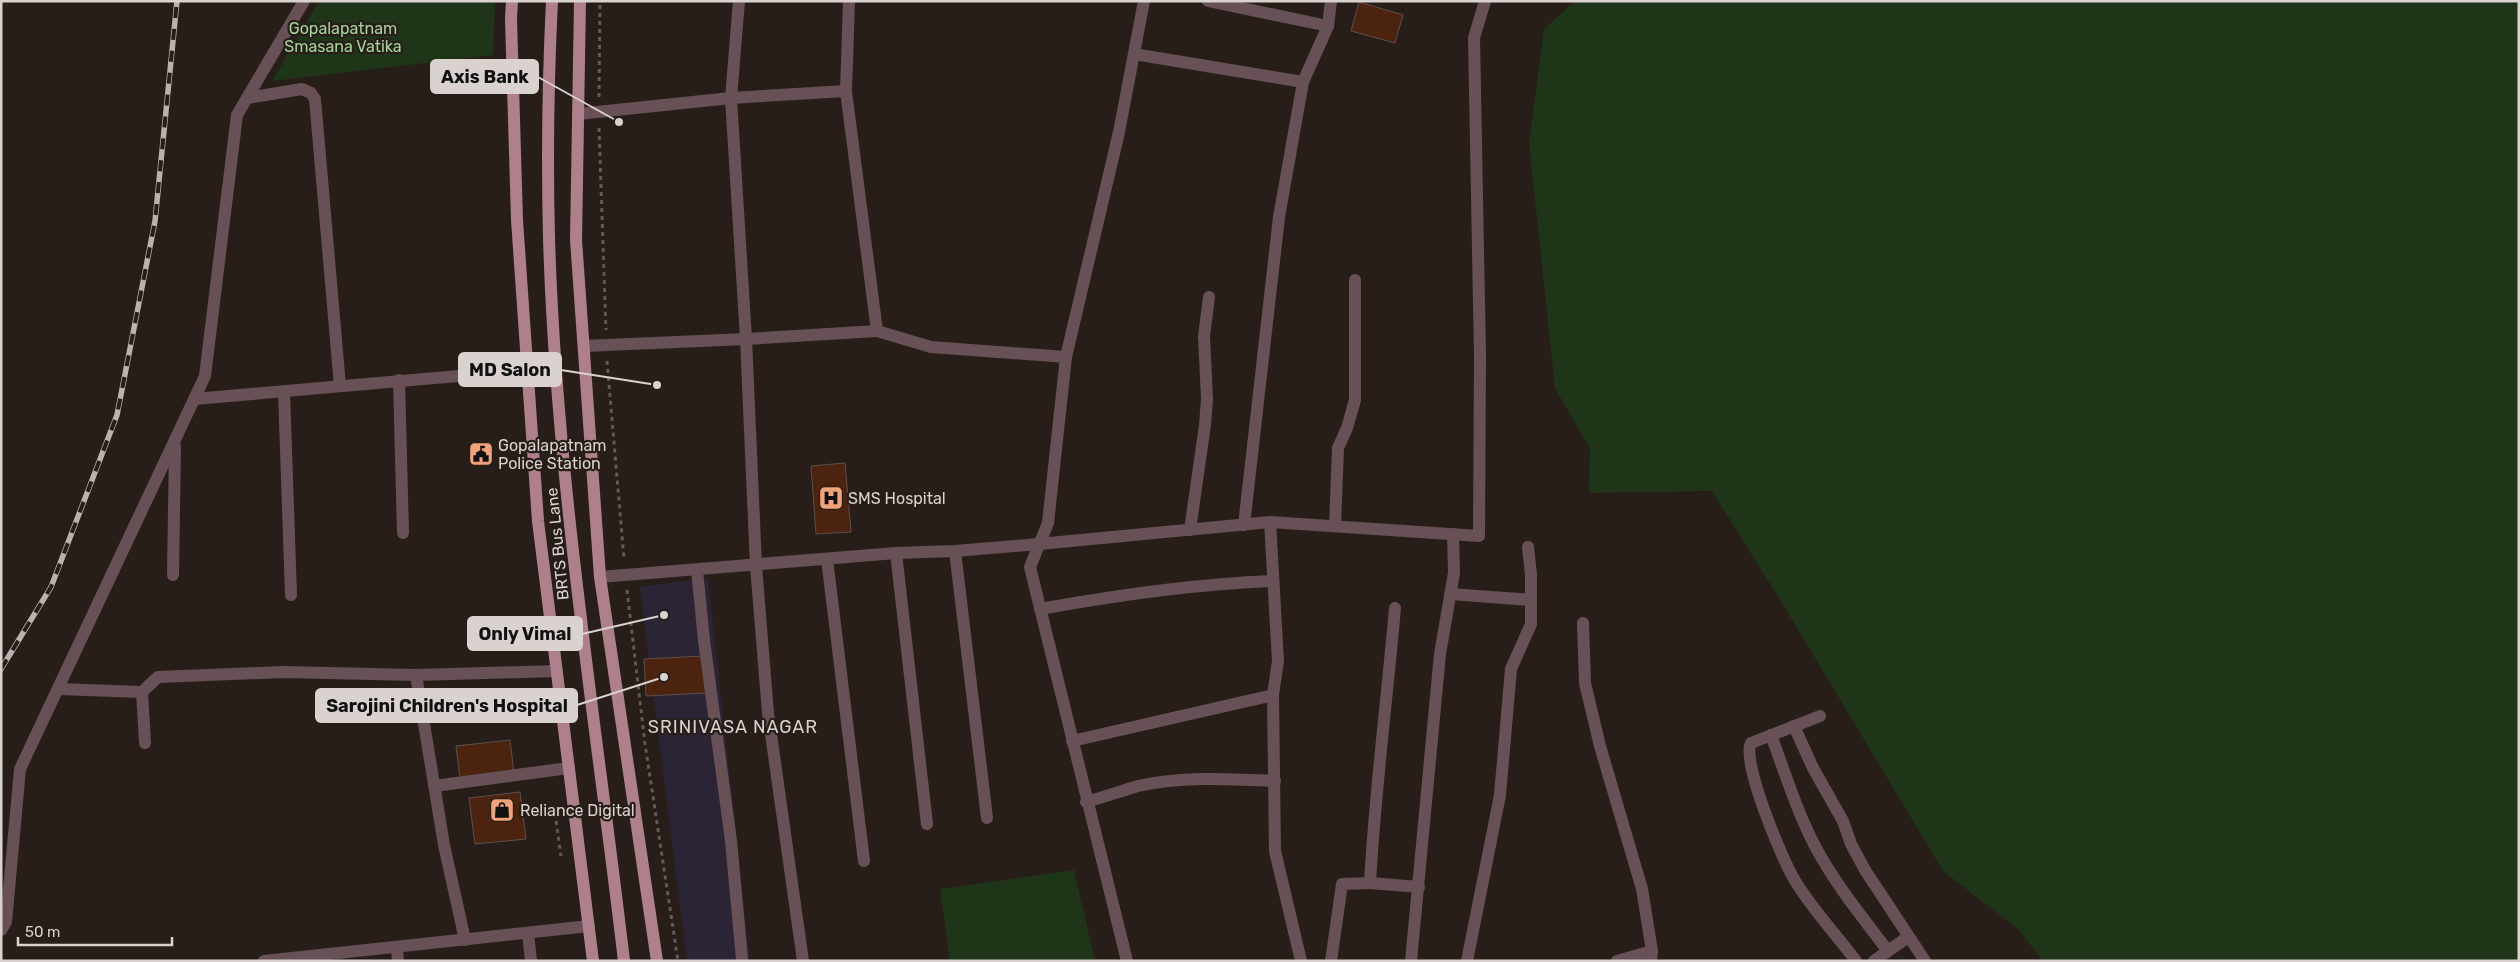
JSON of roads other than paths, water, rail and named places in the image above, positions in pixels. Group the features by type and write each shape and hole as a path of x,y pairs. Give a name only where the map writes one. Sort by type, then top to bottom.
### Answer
{"main road":[{"path":"512,1 517,220 538,521 593,961"},
{"name":"BRTS Bus Lane","path":"552,1 548,94 549,240 559,403 578,589 624,961"},
{"path":"580,1 576,240 600,577 658,961"}],"street":[{"path":"1,930 6,922 20,769 205,376 237,115 304,1"},
{"path":"738,1 731,98 746,339 756,566 768,714 803,961"},
{"path":"848,1 846,91 876,331"},
{"path":"1127,961 1086,802 1030,567 1048,523 1066,357 1119,132 1144,1"},
{"path":"1208,1 1328,26"},
{"path":"1244,525 1279,217 1303,82 1328,26 1331,1"},
{"path":"600,577 756,566 896,553 955,551 1270,522 1479,536 1480,355 1474,38 1485,1"},
{"path":"1134,54 1303,82"},
{"path":"247,98 302,89 311,93 315,99 340,386"},
{"path":"578,114 731,98 846,91"},
{"path":"1335,526 1338,448 1347,428 1355,400 1355,280"},
{"path":"1190,530 1205,425 1207,399 1204,336 1210,297"},
{"path":"584,346 876,331 931,347 1066,357"},
{"path":"194,399 528,370"},
{"path":"398,380 403,534"},
{"path":"284,391 291,595"},
{"path":"173,575 175,441"},
{"path":"1270,522 1278,660 1273,695 1275,851 1301,961"},
{"path":"1411,961 1440,654 1454,573 1453,534"},
{"path":"1467,961 1500,796 1511,669 1531,624 1528,547"},
{"path":"955,551 987,818"},
{"path":"896,553 927,824"},
{"path":"827,559 864,861"},
{"path":"697,570 704,640 731,841 742,959"},
{"path":"1040,609 1141,591 1226,582 1273,581"},
{"path":"1450,594 1531,600"},
{"path":"1370,883 1373,818 1386,711 1395,608"},
{"path":"1582,623 1585,683 1600,746 1642,889 1652,956 1617,961"},
{"path":"58,689 142,692 158,677 322,672 416,675 557,671"},
{"path":"416,675 444,845 465,940"},
{"path":"142,692 145,743"},
{"path":"1072,741 1273,695"},
{"path":"1820,716 1751,743 1748,747 1749,756 1754,779 1778,849 1794,879 1856,961"},
{"path":"1794,726 1813,768 1843,821 1865,870 1925,961"},
{"path":"1771,735 1796,804 1816,848 1840,887 1888,952"},
{"path":"434,786 569,768"},
{"path":"1086,802 1139,786 1182,780 1215,778 1275,781"},
{"path":"1331,961 1342,884 1370,883 1419,887"},
{"path":"264,961 398,954 465,940 589,926"},
{"path":"528,933 531,961"},
{"path":"1874,961 1908,937"}],"railway":[{"path":"1,669 51,587 117,415 155,221 177,1"}],"place":[{"name":"Axis Bank","path":"619,122"},
{"name":"MD Salon","path":"657,385"},
{"name":"Gopalapatnam Police Station","path":"481,454"},
{"name":"SMS Hospital","path":"831,498"},
{"name":"Only Vimal","path":"664,615"},
{"name":"Sarojini Children's Hospital","path":"664,677"},
{"name":"Reliance Digital","path":"502,810"}],"district":[{"name":"SRINIVASA NAGAR","path":"733,727"}],"park label":[{"name":"Gopalapatnam Smasana Vatika","path":"343,37"}]}
